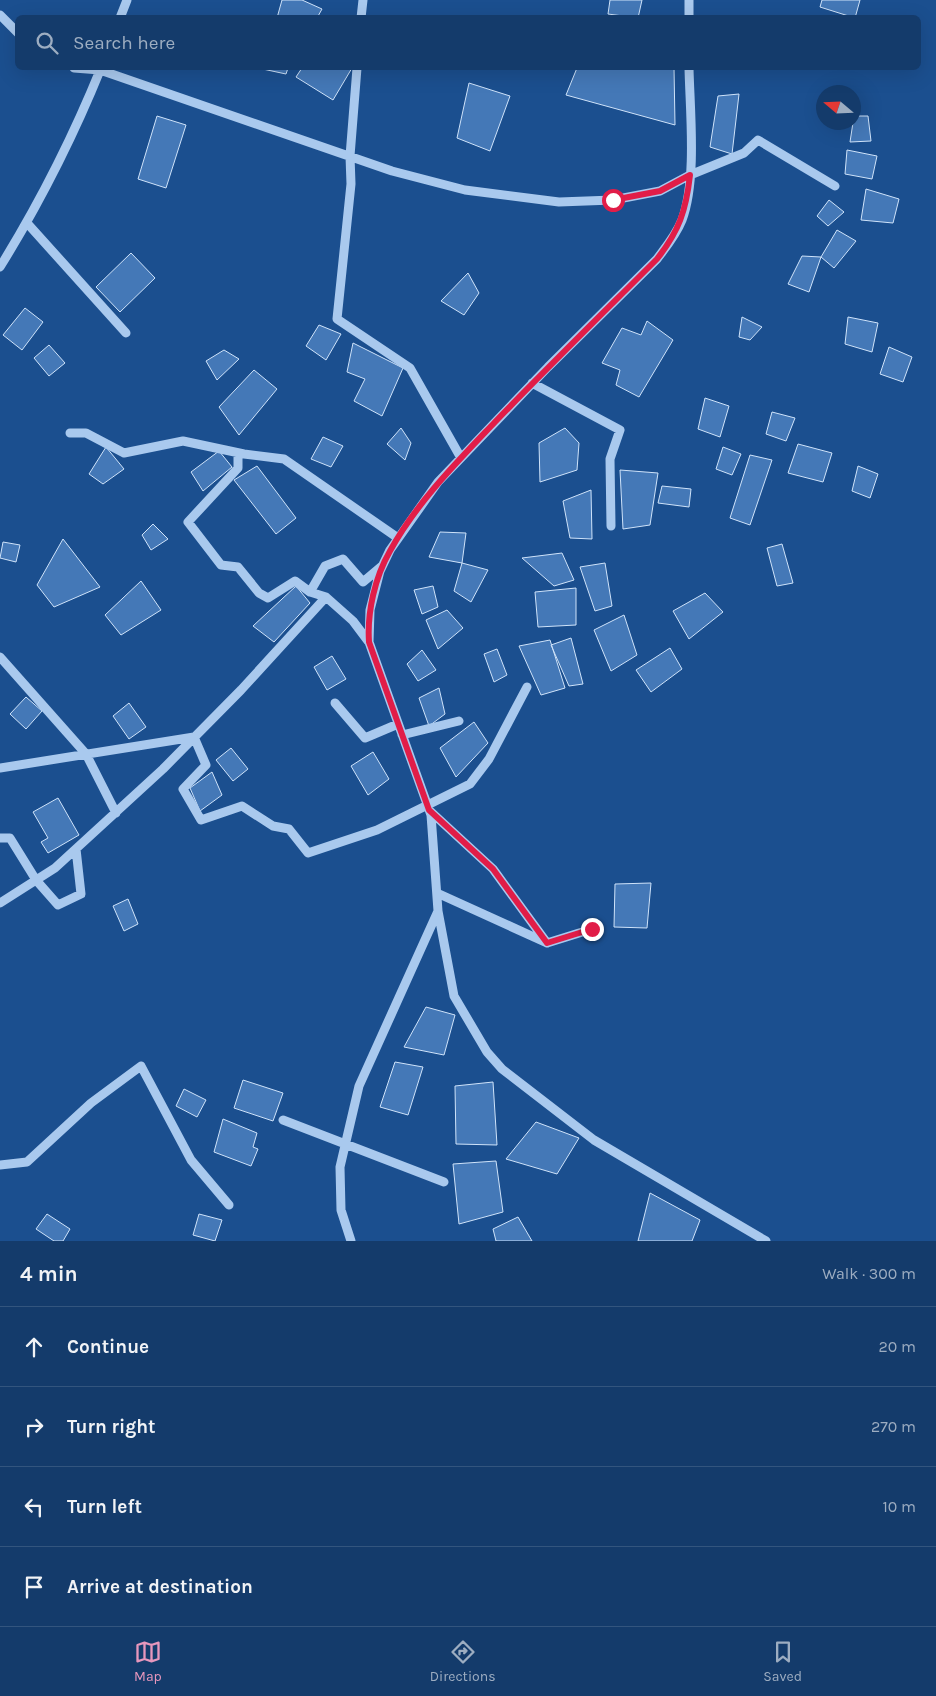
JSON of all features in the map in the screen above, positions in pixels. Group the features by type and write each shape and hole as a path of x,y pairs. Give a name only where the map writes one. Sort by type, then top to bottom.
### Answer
{"street":[{"path":"121,15 127,0"},
{"path":"361,15 363,0"},
{"path":"689,0 689,15"},
{"path":"0,16 15,30"},
{"path":"0,267 27,223 64,150 100,70"},
{"path":"103,70 392,170 465,190 559,202 613,200 660,191 690,175 744,153 758,140 835,186"},
{"path":"356,70 350,156 351,184 337,319 410,368 461,458"},
{"path":"369,642 370,610 383,565 398,538 438,482 532,383 657,259 672,240 682,221 690,175 689,70"},
{"path":"27,223 126,333"},
{"path":"532,383 620,430 610,460 611,526"},
{"path":"70,433 86,433 124,453 183,441 238,453 284,459 398,538"},
{"path":"238,453 238,468 188,522 221,565 238,567 259,593 268,598 295,581 310,592 326,597 353,621 369,642 433,823 438,911 454,996 487,1052 502,1068 594,1140 766,1241"},
{"path":"310,592 325,566 343,559 363,582 383,565"},
{"path":"0,903 55,868 116,813 194,738 326,597"},
{"path":"0,657 86,754 116,813"},
{"path":"194,738 206,765 184,789 201,820 242,806 273,826 289,829 308,853 377,830 428,807 470,784 489,759 527,687"},
{"path":"334,703 365,738 398,724"},
{"path":"402,734 459,721"},
{"path":"0,768 194,738"},
{"path":"428,807 493,869 547,943"},
{"path":"0,838 10,838 36,880 58,905 80,894 76,849"},
{"path":"437,893 547,943 592,929"},
{"path":"351,1241 341,1210 340,1167 359,1086 438,911"},
{"path":"0,1165 27,1162 91,1102 141,1066 191,1160 229,1205"},
{"path":"283,1120 444,1182"}],"building":[{"path":"282,0 302,0 322,9 319,15 278,15"},
{"path":"610,0 642,0 639,15 608,14"},
{"path":"822,0 860,0 856,15 845,15 820,7"},
{"path":"267,70 287,70 286,74"},
{"path":"301,70 351,70 333,100 296,77"},
{"path":"576,70 674,70 675,125 566,95"},
{"path":"469,83 510,96 490,151 457,138"},
{"path":"739,94 732,154 710,147 718,96"},
{"path":"157,116 186,125 166,188 138,179"},
{"path":"861,116 868,116 871,141 850,142 852,130 861,130"},
{"path":"847,150 877,156 872,179 845,174"},
{"path":"866,189 899,199 893,223 861,220"},
{"path":"829,200 844,212 828,226 817,216"},
{"path":"837,230 856,241 834,268 821,257"},
{"path":"131,253 155,278 120,312 96,287"},
{"path":"802,256 821,257 809,292 788,284"},
{"path":"468,273 479,293 464,315 441,301"},
{"path":"25,308 43,322 22,350 3,335"},
{"path":"742,317 762,327 750,340 739,337"},
{"path":"848,317 878,323 872,352 845,344"},
{"path":"647,321 673,340 639,397 616,385 620,370 602,363 622,328 641,335"},
{"path":"319,325 341,334 326,360 306,346"},
{"path":"353,343 403,368 382,416 354,401 365,379 347,372"},
{"path":"49,345 65,363 49,376 34,358"},
{"path":"889,347 912,357 903,382 880,374"},
{"path":"224,350 239,359 217,380 206,361"},
{"path":"254,370 277,389 239,435 219,407"},
{"path":"705,398 729,406 720,437 698,429"},
{"path":"772,412 795,418 786,441 766,434"},
{"path":"401,428 411,443 405,460 387,444"},
{"path":"565,428 579,443 577,470 540,482 539,443"},
{"path":"323,437 343,446 331,467 311,459"},
{"path":"798,444 832,453 823,482 788,473"},
{"path":"106,447 124,469 103,484 89,474"},
{"path":"723,447 741,454 732,475 716,469"},
{"path":"219,451 232,467 203,491 191,472"},
{"path":"750,455 772,460 750,525 730,518"},
{"path":"257,466 296,518 276,534 234,480"},
{"path":"858,466 878,474 870,498 852,491"},
{"path":"620,470 658,473 650,525 623,529"},
{"path":"662,486 691,489 689,507 658,503"},
{"path":"591,490 592,539 570,538 563,501"},
{"path":"153,524 168,539 151,550 142,535"},
{"path":"440,532 466,533 462,563 429,557"},
{"path":"63,539 100,587 54,607 37,585"},
{"path":"3,542 20,545 16,562 0,558"},
{"path":"782,544 793,583 777,586 767,548"},
{"path":"562,553 574,580 554,586 522,558"},
{"path":"462,563 488,570 471,602 454,591"},
{"path":"605,563 612,606 595,611 580,567"},
{"path":"141,581 161,610 121,635 105,615"},
{"path":"296,586 310,603 274,642 253,626"},
{"path":"433,586 438,607 422,614 414,590"},
{"path":"576,588 576,625 538,627 535,592"},
{"path":"705,593 723,612 689,639 673,611"},
{"path":"447,610 463,628 438,649 426,620"},
{"path":"624,615 637,655 611,671 594,630"},
{"path":"571,638 583,684 569,686 551,645"},
{"path":"550,640 565,688 541,695 519,646"},
{"path":"670,648 682,669 651,692 636,670"},
{"path":"497,649 507,675 494,682 484,654"},
{"path":"422,650 436,670 418,681 407,664"},
{"path":"332,656 346,679 327,690 314,667"},
{"path":"439,688 445,714 429,726 419,698"},
{"path":"26,697 42,711 26,729 10,714"},
{"path":"129,703 146,727 129,739 113,716"},
{"path":"474,722 488,743 456,777 440,748"},
{"path":"231,748 248,769 233,781 216,760"},
{"path":"373,752 389,779 368,795 351,766"},
{"path":"212,772 222,795 200,811 190,788"},
{"path":"58,798 79,835 48,853 41,842 48,838 33,812"},
{"path":"651,883 647,928 614,927 615,884"},
{"path":"128,899 138,924 124,931 113,906"},
{"path":"426,1007 455,1015 444,1055 404,1047"},
{"path":"395,1062 423,1067 408,1115 380,1107"},
{"path":"243,1080 283,1093 273,1121 234,1108"},
{"path":"493,1082 497,1145 456,1144 455,1086"},
{"path":"184,1089 206,1100 197,1117 176,1106"},
{"path":"223,1119 257,1133 253,1147 258,1149 251,1166 214,1152"},
{"path":"536,1122 579,1138 557,1174 506,1159"},
{"path":"496,1161 503,1212 459,1224 453,1164"},
{"path":"650,1193 700,1220 692,1241 638,1241"},
{"path":"47,1214 70,1229 63,1241 54,1241 36,1229"},
{"path":"199,1214 222,1220 215,1241 193,1235"},
{"path":"518,1217 532,1241 496,1241 493,1229"}],"route":[{"path":"592,929 547,943 493,869 429,810 369,642 368,628 370,610 380,571 390,550 438,482 548,366 657,259 672,240 682,221 690,175 660,191 613,200"}]}
